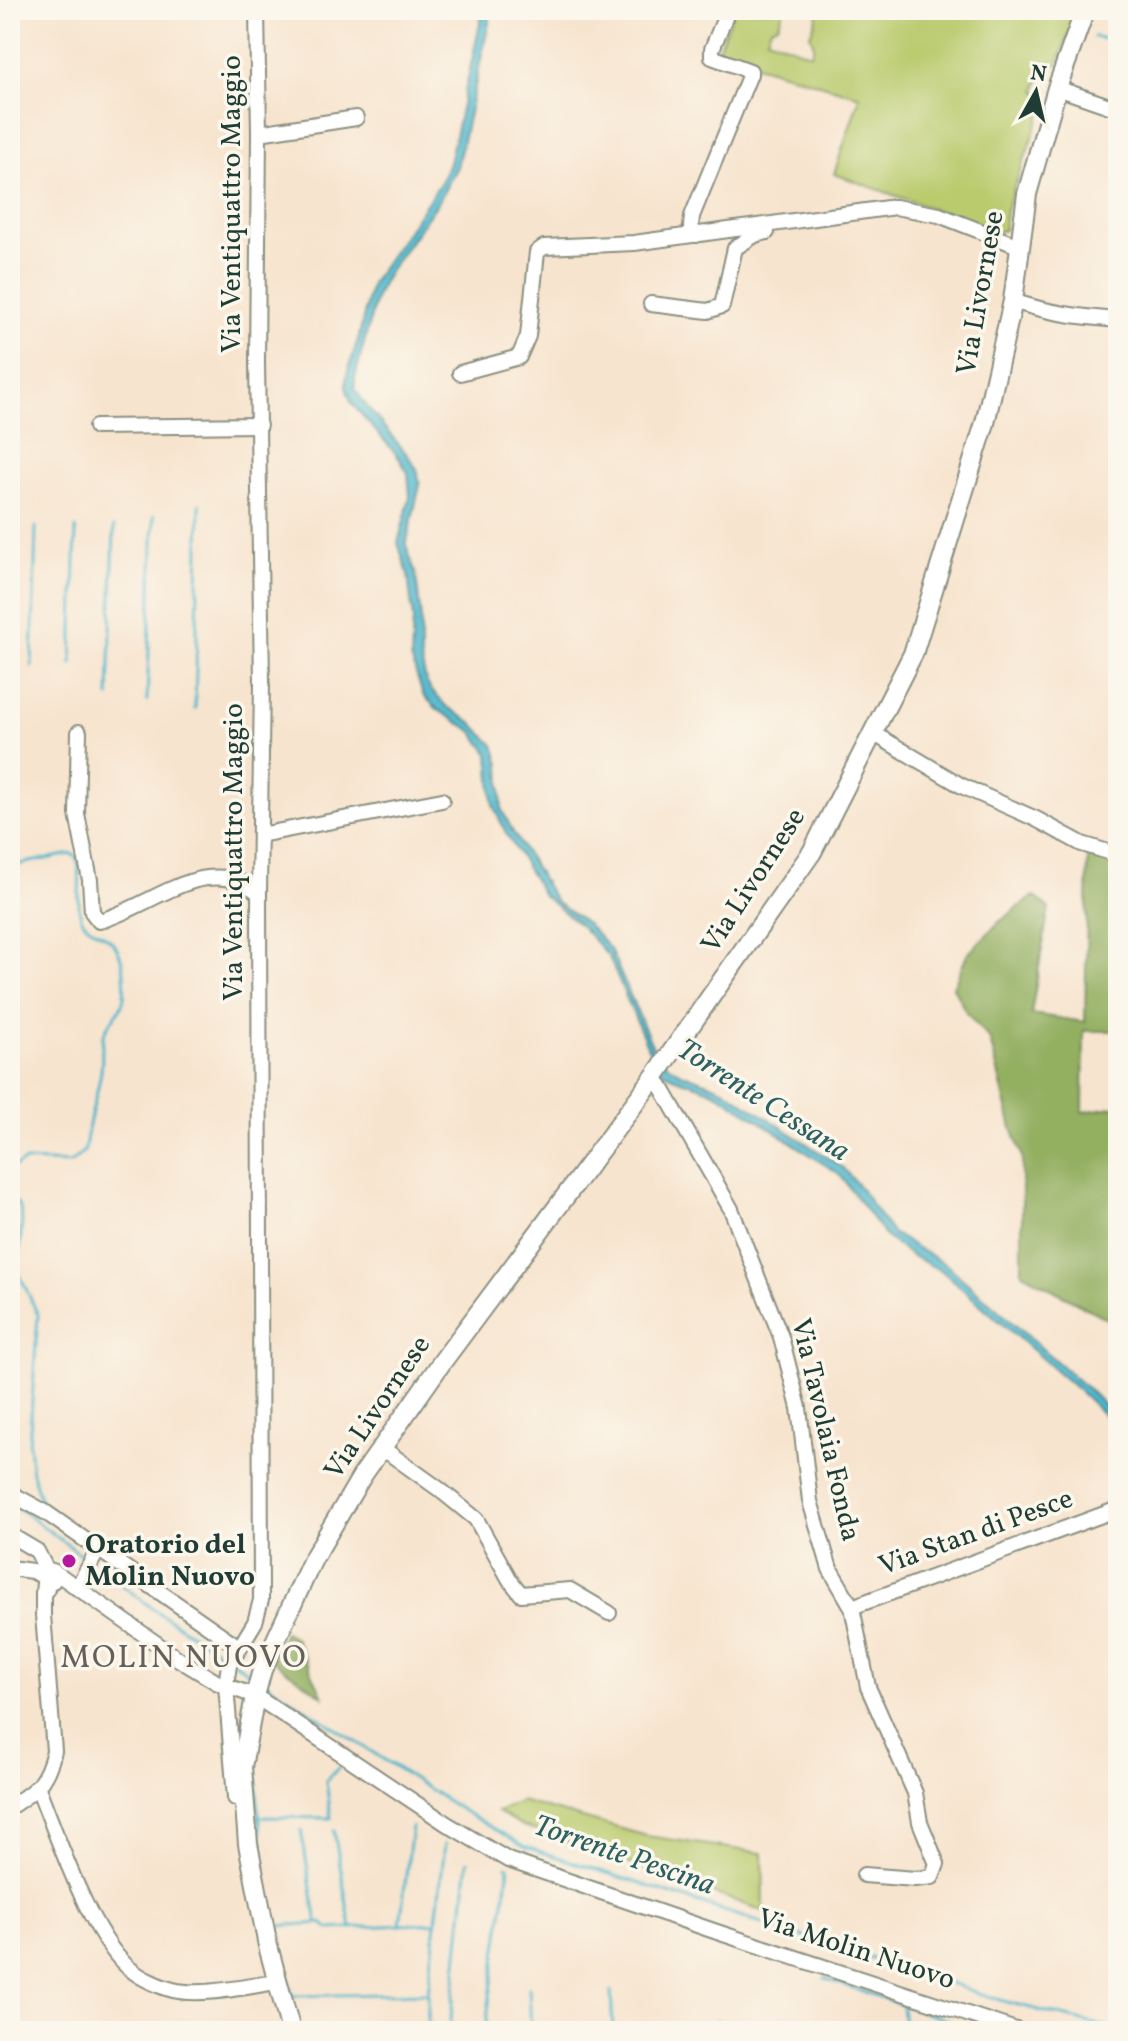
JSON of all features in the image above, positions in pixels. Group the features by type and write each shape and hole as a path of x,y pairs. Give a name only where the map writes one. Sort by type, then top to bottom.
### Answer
{"main road":[{"name":"Via Livornese","path":"291,2031 265,1932 247,1829 242,1767 258,1683 313,1559 382,1448 669,1056 812,852 913,654 985,423 1013,301 1027,194 1057,88 1085,10"}],"street":[{"name":"Via Ventiquattro Maggio","path":"235,1798 226,1685 235,1656 255,1622 261,1600 259,893 262,682 257,10"},
{"path":"696,235 691,227 692,216 750,74 750,71 712,57 712,49 728,10"},
{"path":"1057,88 1118,109"},
{"path":"259,133 356,118"},
{"path":"460,373 519,357 528,336 537,252 544,247 617,245 882,207 939,215 1021,247"},
{"path":"651,304 708,311 722,306 735,248 755,235 787,228 814,217"},
{"path":"1013,301 1068,316 1118,320"},
{"path":"96,427 259,425"},
{"path":"79,732 77,814 90,880 92,912 99,921 116,917 163,892 200,878 224,877 248,885 259,893"},
{"path":"873,733 962,786 1036,819 1082,844 1118,855"},
{"path":"260,835 442,800"},
{"name":"Via Tavolaia Fonda","path":"656,1074 731,1209 781,1337 799,1408 810,1501 830,1569 852,1607 868,1687 915,1793 920,1822 937,1864 932,1877 915,1879 864,1875"},
{"path":"382,1448 476,1519 521,1594 570,1590 609,1613"},
{"path":"10,1493 45,1512 235,1656"},
{"name":"Via Stan di Pesce","path":"852,1607 1118,1509"},
{"path":"10,1535 37,1551 51,1576"},
{"path":"77,1588 97,1553"},
{"path":"10,1568 51,1576"},
{"path":"10,1807 38,1788 49,1773 54,1751 43,1615 43,1596 51,1576"},
{"name":"Via Molin Nuovo","path":"51,1576 77,1588 202,1674 226,1685 258,1683 447,1824 508,1860 1019,2031"},
{"path":"38,1788 74,1878 107,1944 133,1972 173,1990 209,1991 277,1982"}],"green space":[{"path":"734,10 784,10 778,25 771,28 767,38 811,54 814,45 810,35 820,10 1077,10 1058,64 1043,69 1036,90 1042,96 1044,105 1006,210 1004,230 998,232 834,174 860,96 716,53"},
{"path":"1088,850 1118,861 1118,1031 1084,1031 1083,1112 1118,1106 1118,1325 1022,1273 1022,1156 990,1040 966,1012 953,987 967,955 999,922 1034,896 1049,908 1031,1014 1085,1022"},
{"path":"284,1632 295,1638 323,1696 273,1661"},
{"path":"521,1801 647,1836 763,1853 764,1911 523,1826 497,1812"}],"water":[{"path":"483,10 492,10 457,167 439,201 386,276 376,297 355,378 355,388 364,403 417,469 420,485 406,545 416,575 421,618 421,659 426,681 446,706 471,722 494,745 500,764 502,810 513,832 556,902 587,924 610,949 654,1050 661,1059 677,1071 725,1090 842,1167 892,1233 948,1266 1088,1389 1118,1419 1118,1434 1107,1418 1080,1392 942,1271 910,1255 886,1237 839,1174 720,1095 656,1067 609,957 581,926 543,895 506,833 493,805 489,754 472,731 438,710 423,695 411,658 413,619 408,575 398,543 410,497 408,473 397,455 352,404 346,377 371,284 441,182 449,163"}],"waterway":[{"path":"1094,37 1118,41"},
{"path":"195,709 200,504"},
{"path":"147,701 154,516"},
{"path":"32,666 36,527"},
{"path":"109,697 114,527"},
{"path":"72,664 76,528"},
{"path":"10,791 10,820"},
{"path":"10,866 71,854 76,856 81,917 116,948 125,980 123,1002 103,1039 101,1071 85,1150 70,1163 25,1161 10,1169"},
{"path":"10,1194 20,1208 22,1220 18,1271 38,1315 29,1445 32,1473 42,1504"},
{"name":"Torrente Pescina","path":"10,1502 87,1559"},
{"name":"Torrente Pescina","path":"97,1566 156,1611 228,1658"},
{"name":"Torrente Pescina","path":"234,1662 254,1676"},
{"name":"Torrente Pescina","path":"264,1682 460,1809 526,1847 1003,2001 1118,2030"},
{"path":"261,1719 255,1766 265,1884"},
{"path":"258,1817 331,1818 326,1781 342,1764"},
{"path":"400,1925 412,1827"},
{"path":"301,1830 317,1923"},
{"path":"334,1831 351,1928"},
{"path":"428,2031 428,1993 445,1844"},
{"path":"450,2028 468,1861"},
{"path":"485,2031 507,1866"},
{"path":"267,1895 292,1996 428,1993"},
{"path":"275,1926 322,1923 330,1929 436,1923"},
{"path":"824,1978 979,2031"},
{"path":"529,1988 531,2031"},
{"path":"611,1991 613,2031"},
{"path":"902,2004 904,2031"},
{"path":"717,2020 718,2031"},
{"path":"746,2022 747,2031"},
{"path":"809,2031 904,2025"}],"place":[{"name":"Oratorio del Molin Nuovo","path":"69,1561"}],"district":[{"name":"MOLIN NUOVO","path":"184,1659"}],"water label":[{"name":"Torrente Cessana","path":"763,1101"}]}
